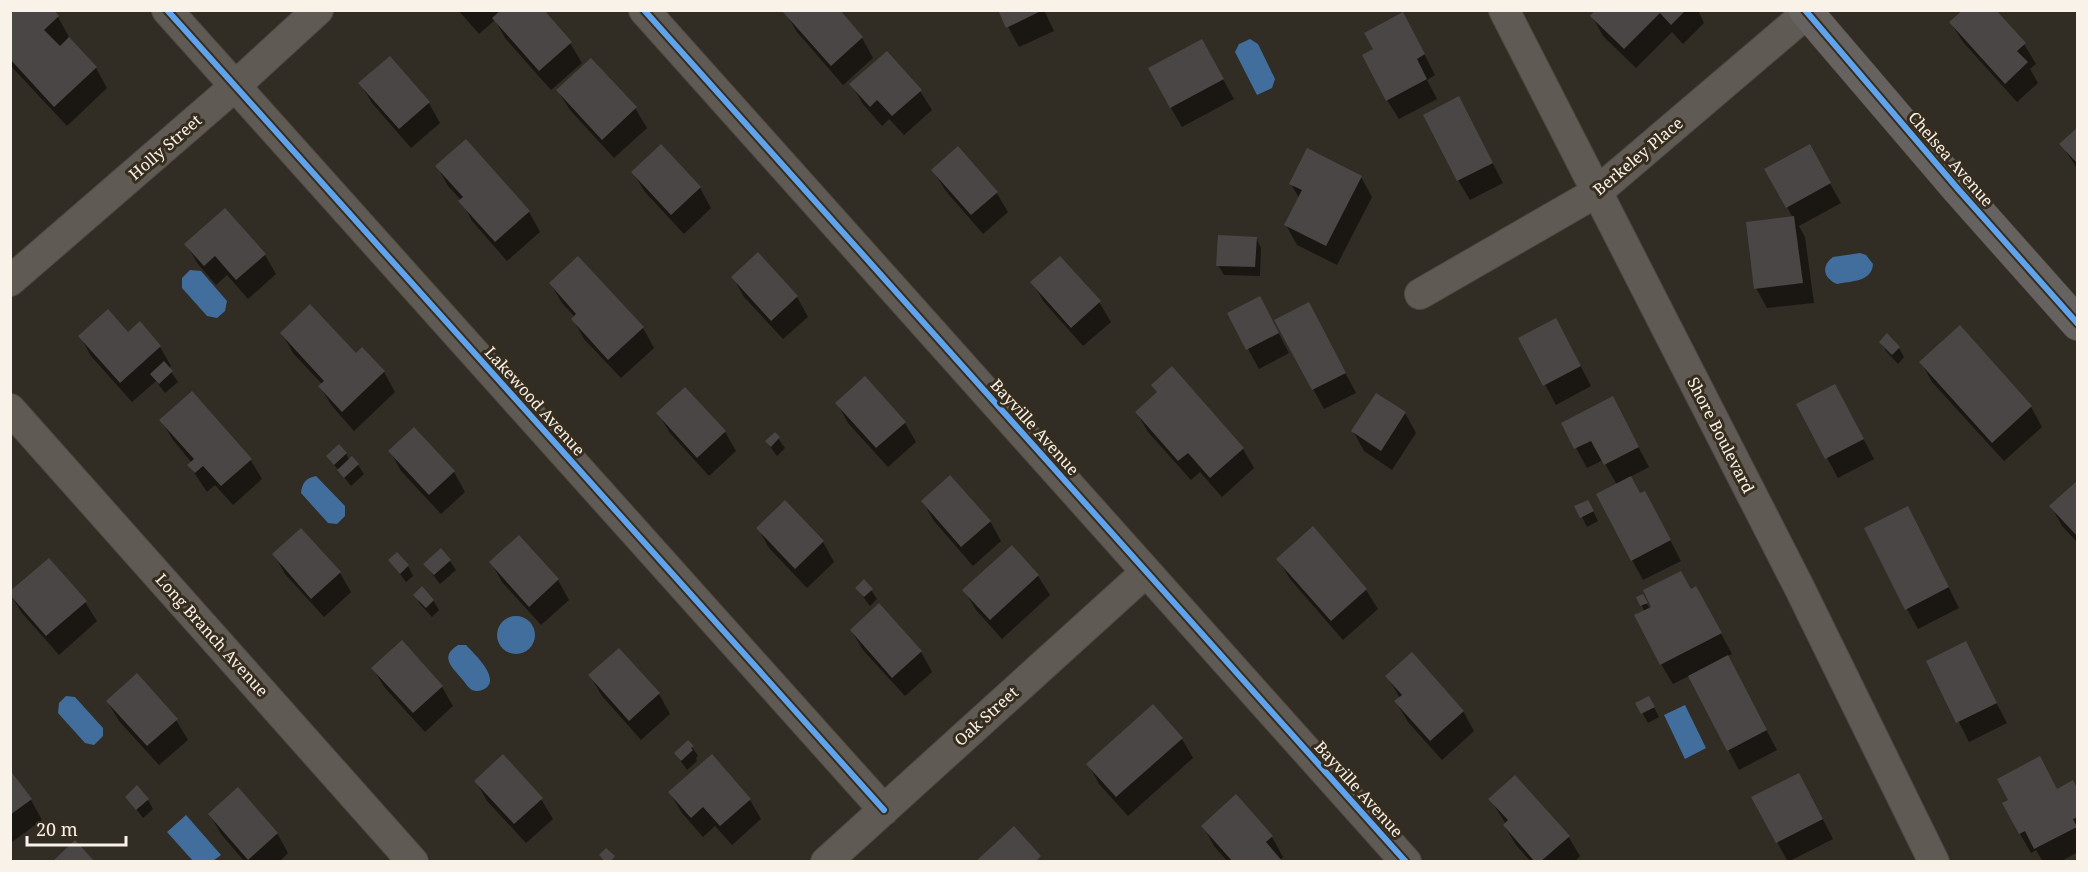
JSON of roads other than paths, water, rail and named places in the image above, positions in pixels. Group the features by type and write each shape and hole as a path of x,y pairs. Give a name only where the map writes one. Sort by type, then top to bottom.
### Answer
{"main road":[{"name":"Chelsea Avenue","path":"1806,12 2078,324"}],"street":[{"name":"Lakewood Avenue","path":"167,10 884,810"},
{"name":"Holly Street","path":"10,281 234,87 318,10"},
{"name":"Bayville Avenue","path":"644,10 1406,861"},
{"name":"Shore Boulevard","path":"1504,10 1799,587 1934,861"},
{"name":"Berkeley Place","path":"1420,294 1597,192 1806,12"},
{"name":"Long Branch Avenue","path":"10,409 413,861"},
{"name":"Oak Street","path":"826,861 1146,572"}],"water":[{"path":"1250,39 1258,44 1275,79 1272,88 1257,95 1235,52 1239,44"},
{"path":"1860,253 1866,255 1873,264 1872,270 1865,277 1837,284 1826,275 1825,268 1833,257"},
{"path":"190,270 201,271 227,301 225,311 217,318 207,316 182,288 182,278"},
{"path":"316,476 345,506 345,516 337,524 328,523 301,493 305,482"},
{"path":"516,616 530,621 535,635 530,649 516,654 502,649 497,635 502,621"},
{"path":"458,645 466,645 488,672 490,678 486,688 474,691 451,666 449,654"},
{"path":"66,696 75,697 103,728 103,736 94,745 85,743 58,713 59,703"},
{"path":"1685,705 1706,748 1685,759 1664,715"},
{"path":"186,815 221,855 213,861 193,861 167,832"}]}
